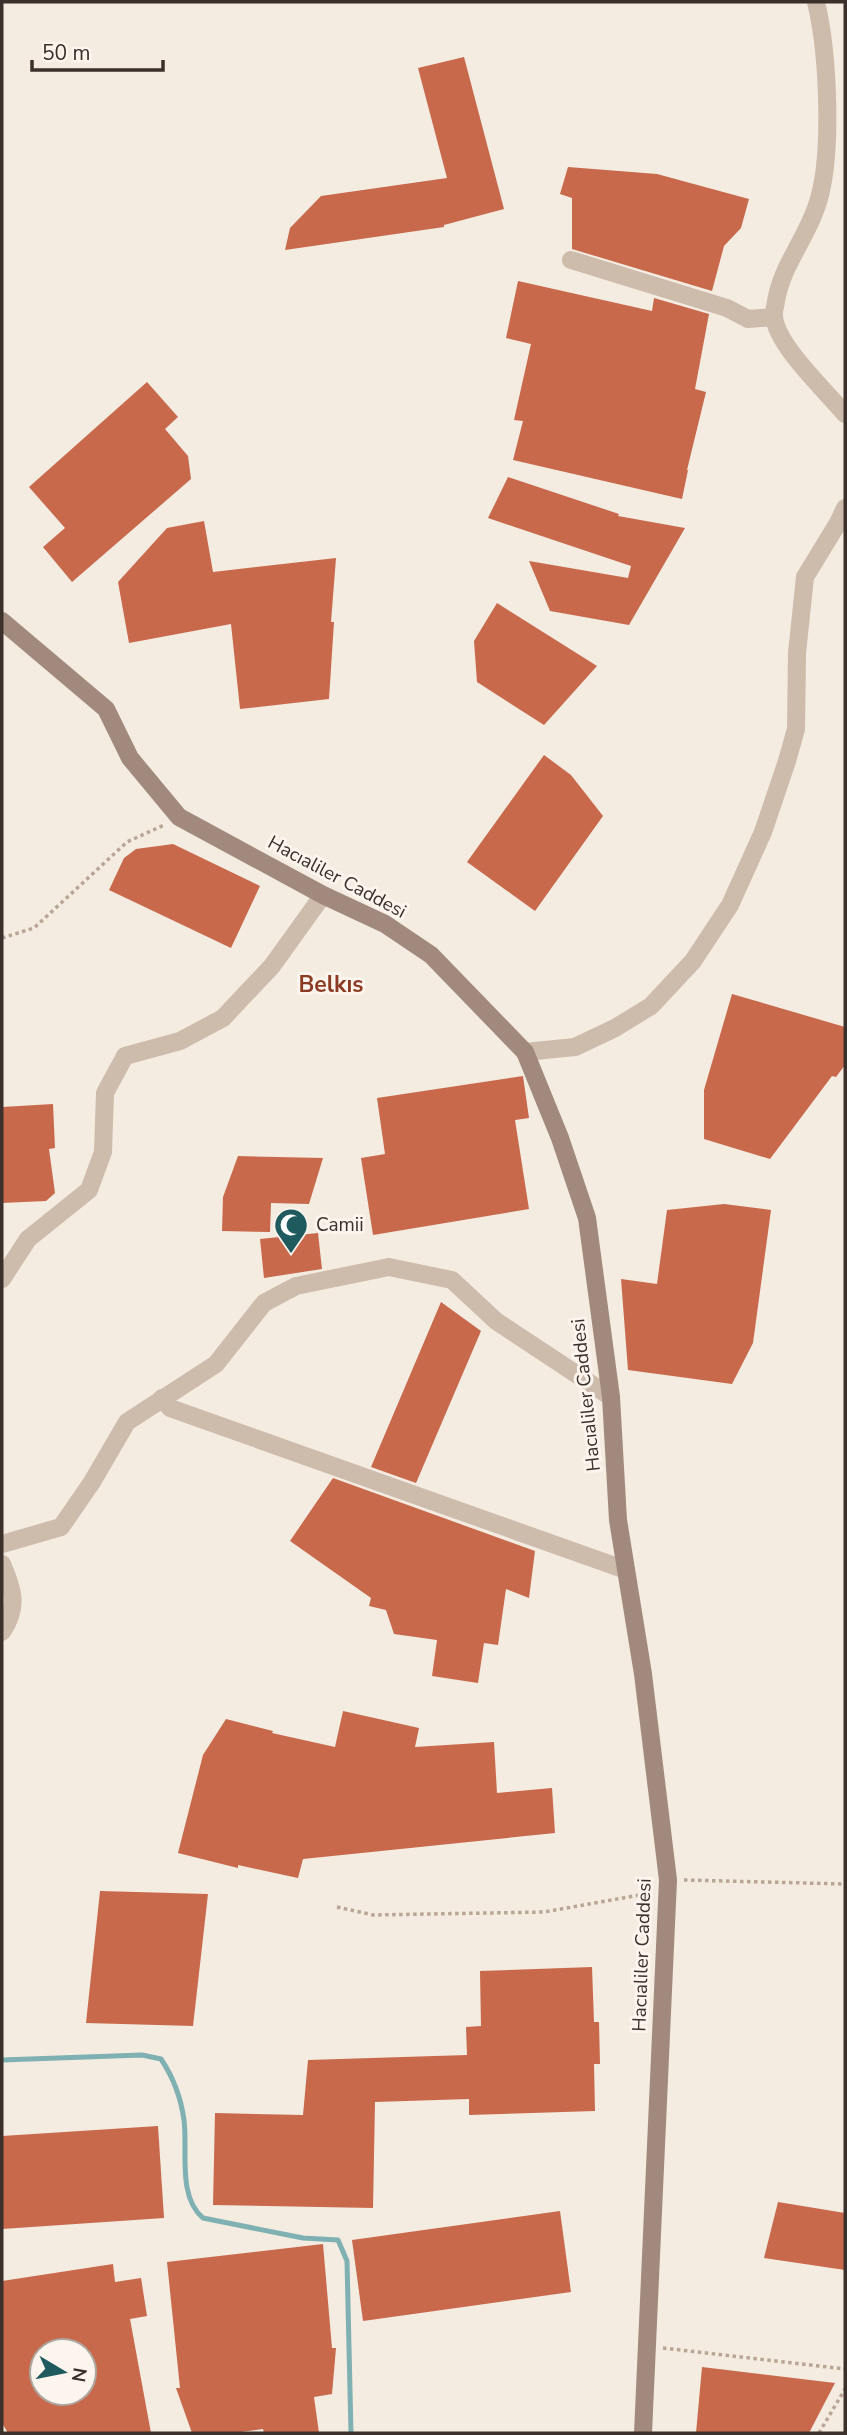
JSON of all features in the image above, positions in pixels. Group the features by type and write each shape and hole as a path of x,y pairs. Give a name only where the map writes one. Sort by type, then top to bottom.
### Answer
{"street":[{"path":"816,2 822,27 827,127 822,183 816,208 779,285 774,317 786,346 845,414"},
{"path":"571,260 727,308 748,319 774,317"},
{"path":"525,1052 575,1046 615,1028 651,1006 692,961 730,905 763,832 788,761 796,729 797,653 805,578 845,508"},
{"name":"Hacıaliler Caddesi","path":"2,621 106,709 130,758 179,817 323,895 385,923 431,955 525,1052 560,1138 587,1218 611,1397 618,1520 643,1674 667,1885 643,2433"},
{"path":"2,1279 28,1240 89,1190 103,1152 105,1093 125,1056 180,1041 223,1018 272,966 323,895"},
{"path":"2,1544 61,1527 92,1482 127,1422 216,1364 264,1303 296,1286 389,1267 452,1280 496,1321 611,1397"},
{"path":"162,1398 170,1408 626,1570"},
{"path":"2,1564 13,1592 9,1622 2,1632"}],"path":[{"path":"2,938 34,928 127,842 179,817"},
{"path":"337,1907 373,1915 544,1912 667,1885 845,1884"},
{"path":"646,2346 845,2369"},
{"path":"819,2433 845,2389"}],"building":[{"path":"464,57 504,209 444,227 285,250 290,228 321,196 447,178 418,68"},
{"path":"568,167 657,174 749,199 741,228 724,246 712,291 572,249 572,198 560,194"},
{"path":"518,281 652,311 654,298 709,314 695,389 706,392 682,499 513,460 523,421 514,420 531,344 506,338"},
{"path":"147,382 178,417 165,429 188,456 191,479 72,582 43,547 65,528 29,487"},
{"path":"508,477 619,514 618,516 685,528 629,625 550,611 529,561 628,578 631,566 488,518"},
{"path":"204,521 213,572 336,558 329,699 240,709 231,624 129,643 118,582 167,528"},
{"path":"497,603 597,666 544,725 477,682 474,641"},
{"path":"544,755 571,775 603,816 535,911 467,862"},
{"path":"173,844 260,886 231,948 109,890 124,858 136,849"},
{"path":"732,994 845,1027 845,1065 836,1077 832,1076 770,1159 704,1139 704,1090"},
{"path":"523,1076 529,1118 515,1120 529,1209 373,1235 361,1158 385,1154 377,1098"},
{"path":"53,1104 55,1148 49,1149 55,1193 46,1201 2,1203 2,1107"},
{"path":"238,1156 323,1158 309,1204 271,1203 270,1232 222,1231 223,1197"},
{"path":"724,1204 771,1210 753,1343 732,1384 628,1370 621,1279 657,1284 667,1210"},
{"name":"Camii","path":"318,1233 322,1269 264,1278 260,1239"},
{"path":"441,1302 481,1331 416,1483 371,1467"},
{"path":"333,1478 535,1551 529,1598 506,1589 498,1645 484,1643 478,1683 432,1676 437,1640 394,1634 386,1610 369,1606 371,1598 290,1541"},
{"path":"343,1711 419,1728 415,1747 494,1742 497,1793 552,1788 555,1833 303,1859 298,1878 238,1865 238,1868 178,1853 203,1755 226,1719 273,1731 272,1733 335,1747"},
{"path":"100,1891 208,1894 193,2026 86,2023"},
{"path":"592,1967 594,2022 599,2022 600,2064 594,2064 595,2111 469,2115 469,2099 375,2102 373,2208 213,2205 215,2113 303,2115 308,2060 467,2055 466,2027 481,2026 480,1971"},
{"path":"158,2126 164,2218 2,2229 2,2136"},
{"path":"778,2202 845,2213 845,2270 764,2258"},
{"path":"560,2211 571,2292 363,2321 352,2240"},
{"path":"323,2244 332,2348 336,2348 332,2394 314,2397 319,2433 264,2433 263,2429 233,2433 192,2433 176,2388 180,2388 167,2262"},
{"path":"113,2264 115,2282 141,2278 147,2316 130,2319 151,2433 8,2433 2,2423 2,2281"},
{"path":"702,2367 835,2383 809,2433 696,2433"}],"waterway":[{"path":"2,2060 142,2055 161,2059 173,2080 181,2104 187,2185 195,2209 203,2218 303,2238 338,2240 347,2261 351,2433"}],"place":[{"name":"Camii","path":"291,1255"}],"district":[{"name":"Belkıs","path":"331,984"}]}
